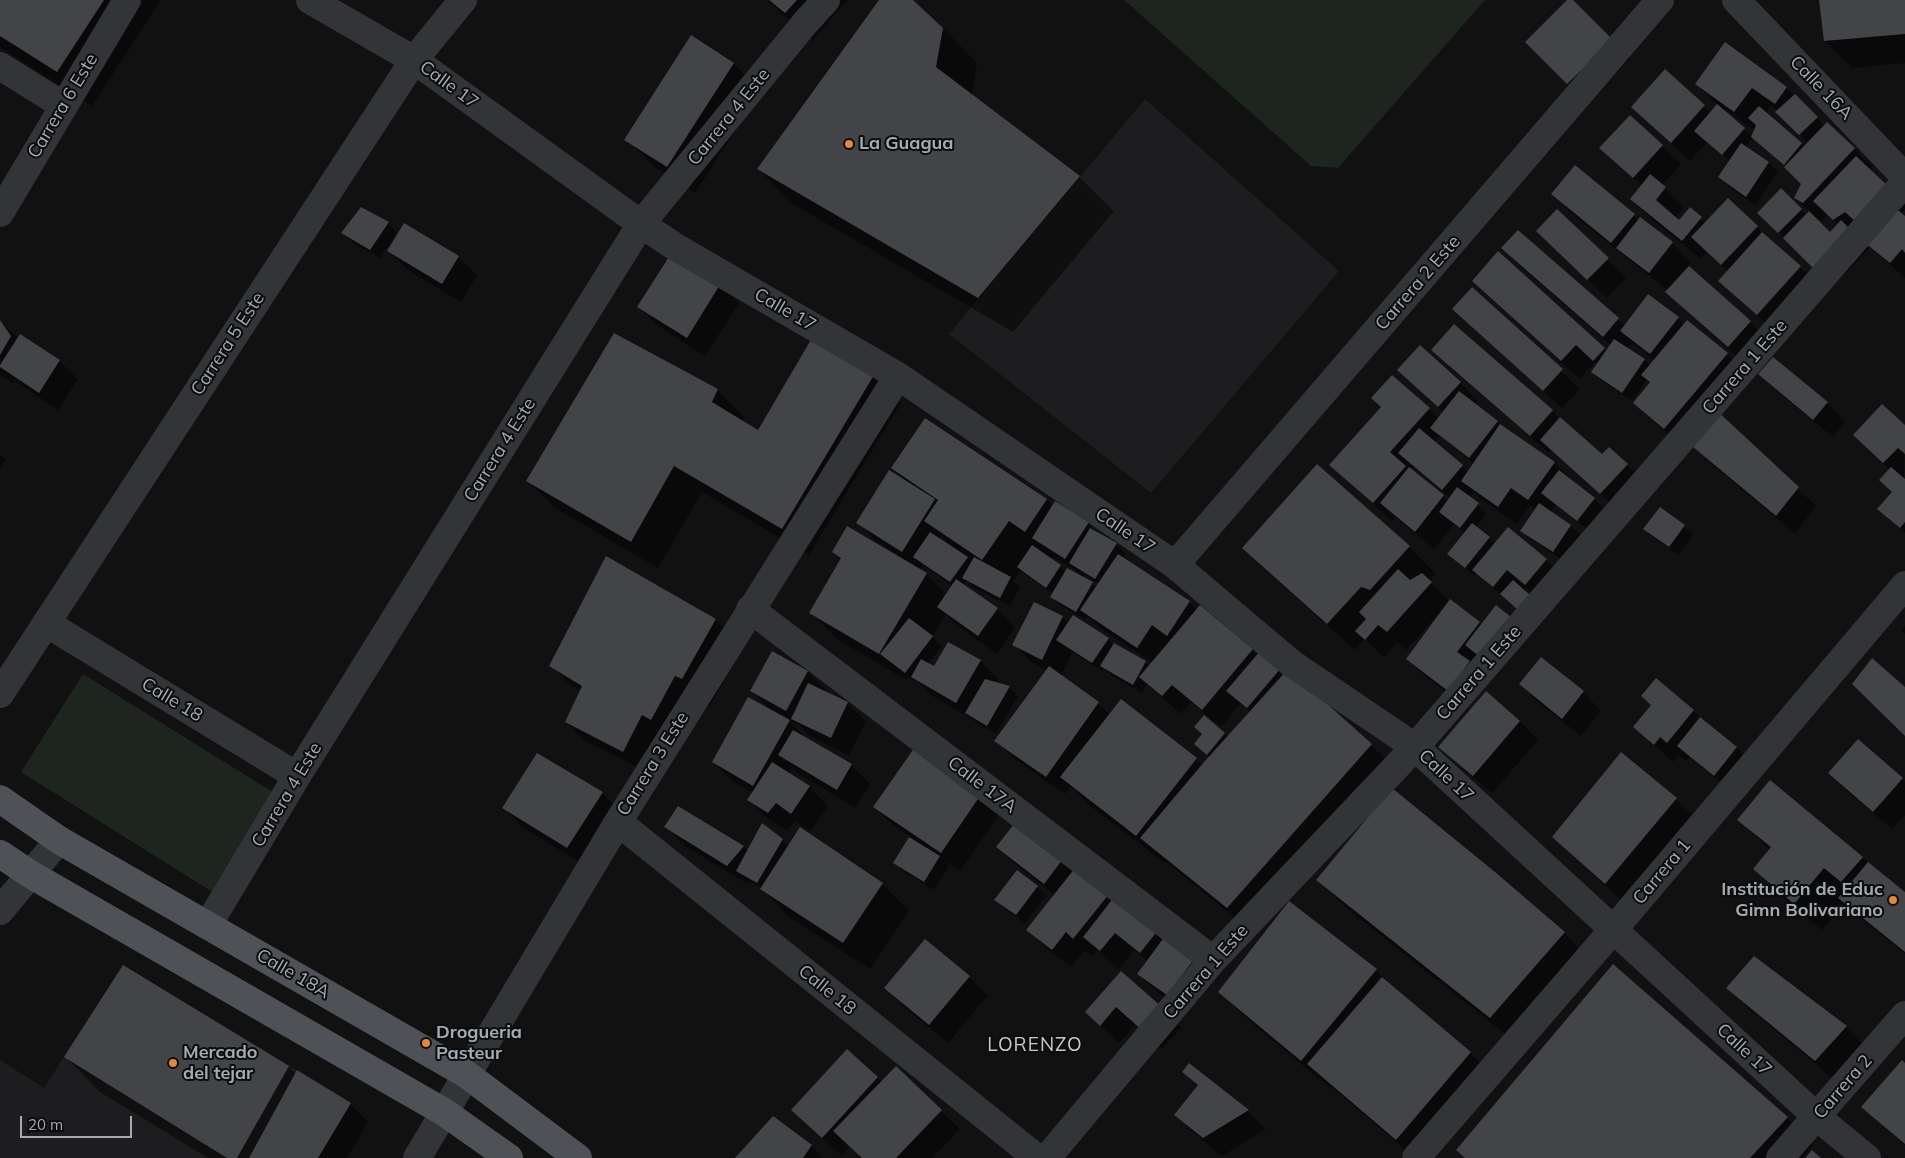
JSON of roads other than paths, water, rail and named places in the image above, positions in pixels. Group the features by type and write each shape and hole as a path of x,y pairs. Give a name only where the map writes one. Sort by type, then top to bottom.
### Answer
{"main road":[{"name":"Calle 18A","path":"0,799 59,840 466,1074 578,1158"},
{"path":"0,854 30,874 444,1112 509,1158"}],"street":[{"name":"Carrera 6 Este","path":"0,213 127,0"},
{"name":"Calle 17","path":"310,0 414,60 674,246 898,376 1175,565 1291,663 1415,748 1816,1117 1867,1158"},
{"name":"Carrera 5 Este","path":"0,694 414,60 463,0"},
{"name":"Carrera 4 Este","path":"208,925 297,776 641,224 799,30 826,0"},
{"name":"Carrera 2 Este","path":"1175,565 1660,0"},
{"name":"Calle 16A","path":"1736,0 1905,177"},
{"path":"0,66 64,106"},
{"name":"Carrera 1 Este","path":"1047,1158 1213,960 1415,748 1905,182"},
{"name":"Carrera 3 Este","path":"417,1158 618,822 898,376"},
{"name":"Carrera 1","path":"1416,1158 1613,930 1905,585"},
{"name":"Calle 17A","path":"750,609 1213,960"},
{"name":"Calle 18","path":"46,623 297,776"},
{"name":"Calle 18","path":"618,822 1037,1158"},
{"path":"0,911 59,840"},
{"name":"Carrera 2","path":"1780,1158 1905,1015"}],"place":[{"name":"La Guagua","path":"849,144"},
{"name":"Institución de Educ Gimn Bolivariano","path":"1893,900"},
{"name":"Drogueria Pasteur","path":"426,1043"},
{"name":"Mercado del tejar","path":"173,1063"}],"district":[{"name":"LORENZO","path":"1035,1045"}]}
